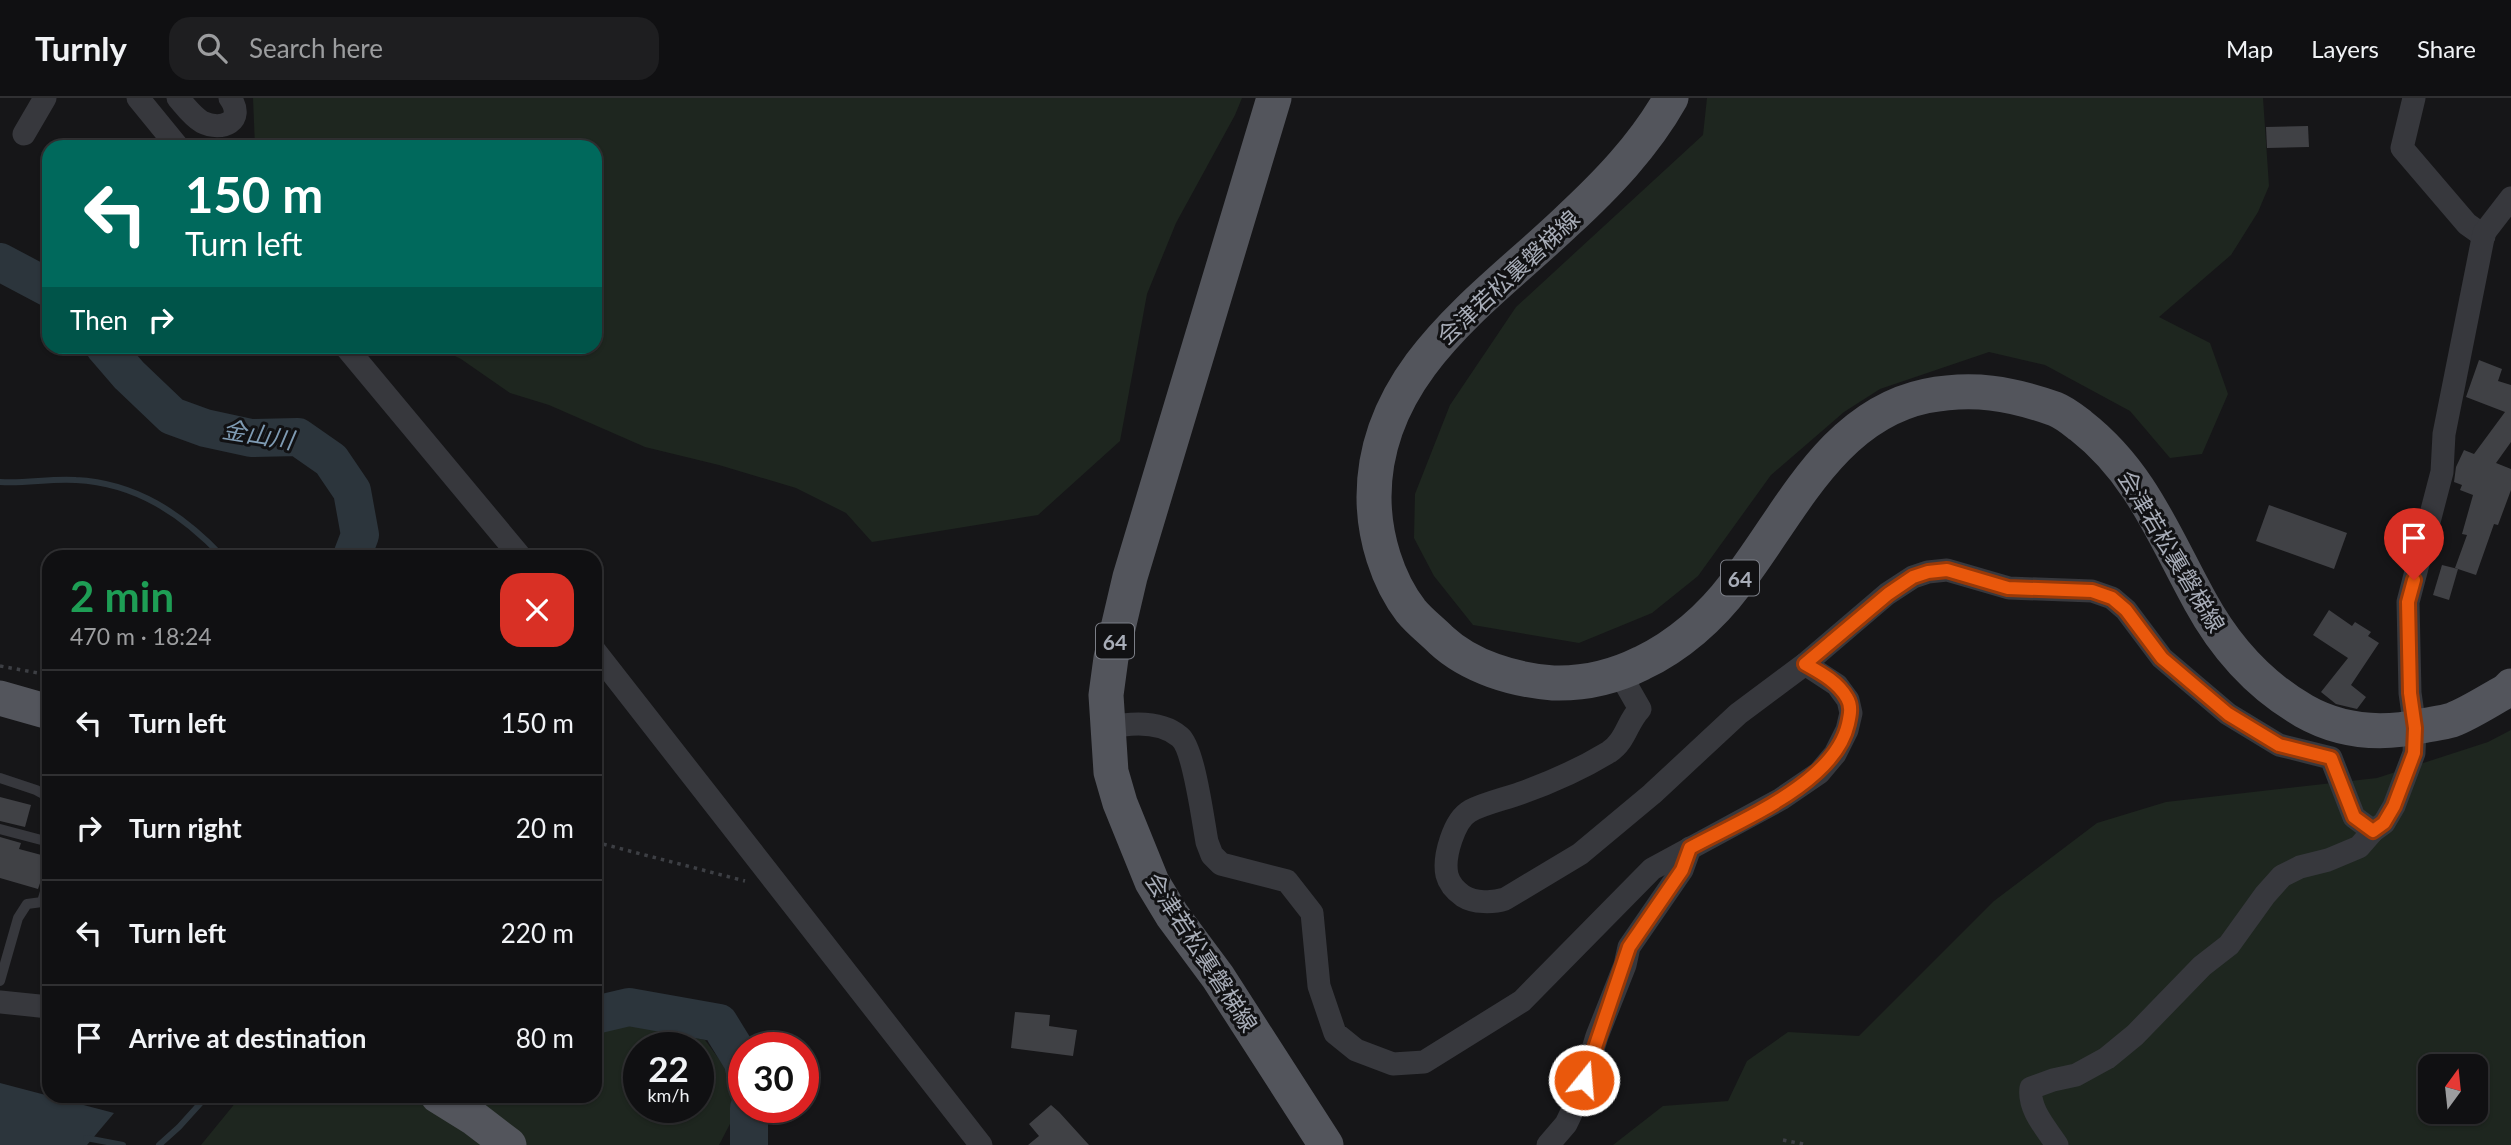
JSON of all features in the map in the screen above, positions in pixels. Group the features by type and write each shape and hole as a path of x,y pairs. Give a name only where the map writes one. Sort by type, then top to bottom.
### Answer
{"main road":[{"name":"会津若松裏磐梯線","path":"1274,98 1130,578 1111,658 1106,695 1106,728 1111,772 1117,792 1152,881 1172,915 1218,977 1326,1145"},
{"name":"会津若松裏磐梯線","path":"1671,98 1653,130 1617,172 1569,220 1458,320 1430,352 1406,383 1387,423 1374,474 1374,516 1388,571 1411,611 1450,649 1501,673 1531,681 1561,683 1620,674 1653,658 1685,636 1733,589 1805,485 1831,453 1867,421 1905,401 1955,390 2010,394 2063,412 2101,441 2135,480 2171,543 2201,604 2238,658 2278,696 2325,723 2362,731 2415,728 2452,720 2511,686"},
{"path":"0,698 42,710"},
{"path":"449,1103 509,1145"}],"street":[{"path":"24,134 45,98"},
{"path":"138,98 172,140"},
{"path":"178,98 205,124 221,127 230,122 236,114 235,105 230,98"},
{"path":"2414,98 2402,148 2467,224 2484,236"},
{"path":"2057,1145 2029,1098 2031,1088 2076,1075 2108,1058 2135,1035 2202,966 2229,945 2264,895 2282,876 2359,847 2384,823 2394,806 2414,753 2408,602 2442,472 2444,434 2484,236 2493,219 2511,198"},
{"path":"352,354 515,550"},
{"path":"1620,674 1640,709 1633,716 1626,735 1612,750 1561,779 1468,812 1454,830 1446,867 1454,888 1465,898 1497,901 1505,899 1580,854 1652,794 1738,714 1805,664 1888,594 1913,577 1947,570 2008,588 2092,591 2112,598 2126,610 2162,658 2228,714 2279,745 2331,758 2354,817 2373,831"},
{"path":"602,660 981,1145"},
{"path":"1106,728 1131,723 1142,724 1164,728 1181,738 1190,754 1207,842 1212,855 1221,864 1287,881 1312,913 1319,986 1335,1032 1356,1050 1393,1065 1424,1062 1522,1001 1652,869 1781,799 1819,773 1835,754 1847,730 1851,713 1848,700 1837,685 1805,664"},
{"path":"1548,1145 1566,1124 1577,1101 1629,947 1682,870 1690,848"},
{"path":"0,1002 42,1006"}],"lane":[{"path":"0,778 42,793"},
{"path":"0,829 42,840"},
{"path":"0,981 18,918 27,904 42,903"}],"path":[{"path":"0,666 42,673"},
{"path":"602,844 782,889"},
{"path":"1783,1140 1808,1145"}],"shaded area":[{"path":"253,98 1242,98 1176,223 1147,294 1120,441 1038,515 872,542 846,513 796,488 645,447 549,405 510,393 451,354 602,354 602,140 255,140"},
{"path":"1707,98 2263,98 2269,186 2258,212 2231,255 2159,317 2210,343 2228,394 2202,454 2170,458 2130,411 2045,365 1989,352 1880,389 1844,412 1771,475 1698,576 1652,613 1579,643 1473,625 1434,576 1414,538 1415,494 1450,405 1516,307 1703,135"},
{"path":"2511,730 2511,1145 1613,1145 1663,1106 1728,1101 1747,1061 1788,1032 1859,1036 1994,901 2097,823 2166,802 2377,778 2488,742"},
{"path":"623,1019 661,1020 676,1032 623,1032 623,1123 714,1123 714,1052 727,1070 728,1123 730,1123 719,1145 201,1145 235,1103 602,1103 602,1022"},
{"path":"0,1083 42,1094 42,1103 76,1103 114,1113 87,1145 0,1145"}],"building":[{"path":"2308,126 2309,147 2267,148 2266,127"},
{"path":"2479,360 2502,369 2498,381 2511,385 2511,442 2496,463 2511,469 2511,490 2498,525 2494,524 2476,575 2455,568 2467,535 2462,534 2473,495 2460,490 2462,485 2454,482 2456,467 2464,450 2474,454 2505,412 2466,397"},
{"path":"2269,505 2347,533 2334,569 2256,541"},
{"path":"2442,565 2458,569 2449,600 2433,595"},
{"path":"2329,610 2352,626 2355,622 2371,632 2368,636 2379,643 2351,685 2366,697 2357,709 2336,704 2321,692 2348,658 2313,635"},
{"path":"0,797 31,805 25,827 0,821"},
{"path":"0,837 21,843 19,849 42,855 42,877 38,889 0,878"},
{"path":"1015,1012 1050,1015 1049,1026 1077,1030 1073,1056 1011,1048"},
{"path":"1051,1105 1089,1145 1028,1145 1039,1136 1029,1124"}],"waterway":[{"name":"金山川","path":"0,262 42,284"},
{"name":"金山川","path":"111,354 172,416 205,428 251,438 298,437 331,460 352,491 360,535 354,550"},
{"path":"0,482 76,480 119,487 174,514 216,550"},
{"name":"金山川","path":"602,1013 629,1007 719,1023 728,1038"},
{"path":"159,1145 201,1103"},
{"name":"金山川","path":"749,1123 749,1145"},
{"path":"86,1138 123,1145"}],"route":[{"path":"1584,1080 1629,947 1682,870 1690,848 1781,799 1819,773 1835,754 1847,730 1851,713 1848,700 1837,685 1805,664 1888,594 1913,577 1947,570 2008,588 2092,591 2112,598 2126,610 2162,658 2228,714 2279,745 2331,758 2354,817 2373,831 2384,823 2394,806 2414,753 2415,728 2410,693 2408,631 2408,602 2414,580"}]}
